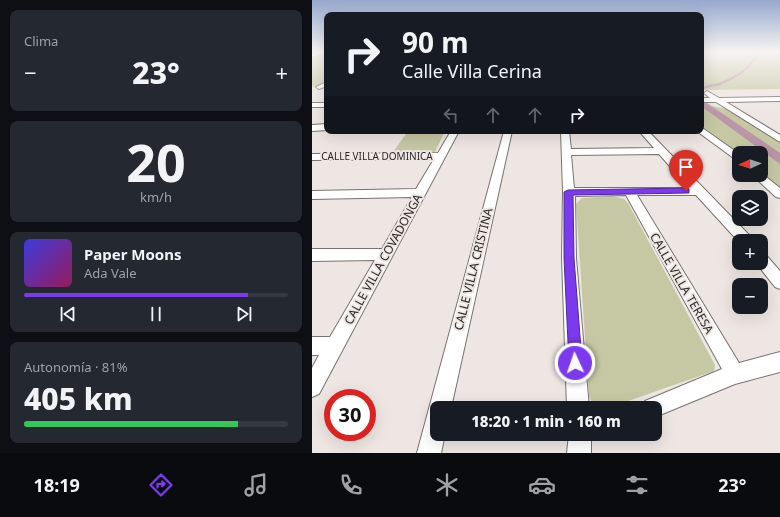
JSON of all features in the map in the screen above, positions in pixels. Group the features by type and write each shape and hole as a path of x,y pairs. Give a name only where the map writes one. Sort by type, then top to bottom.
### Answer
{"street":[{"path":"707,93 780,139"},
{"path":"766,99 780,106"},
{"path":"704,100 780,99"},
{"path":"312,105 324,105"},
{"path":"312,128 324,128"},
{"path":"704,132 732,154"},
{"name":"CALLE VILLA COVADONGA","path":"312,387 453,134"},
{"name":"CALLE VILLA CRISTINA","path":"442,401 507,134"},
{"path":"565,134 569,258 578,401"},
{"path":"646,134 740,234"},
{"path":"567,152 662,151"},
{"name":"CALLE VILLA DOMINICA","path":"312,157 441,156"},
{"path":"766,182 780,194"},
{"path":"568,192 700,191"},
{"name":"CALLE VILLA TERESA","path":"629,192 735,374"},
{"path":"312,195 421,193"},
{"path":"312,255 387,254"},
{"path":"768,267 780,282"},
{"path":"312,346 334,346"},
{"path":"662,404 735,374 780,362"},
{"path":"429,453 432,441"}],"green space":[{"path":"312,73 324,73 324,83 312,87"},
{"path":"704,73 780,73 780,89 704,90"},
{"path":"704,105 727,109 780,142 780,188 768,179 768,146 732,146 732,149 704,127"},
{"path":"406,134 444,134 435,152 393,152"},
{"path":"613,196 624,199 628,203 715,365 714,371 628,401 592,401 589,396 576,204 582,198"}],"shaded area":[{"path":"704,101 780,153 780,164 768,155 768,146 755,146 704,108"}],"waterway":[{"path":"717,85 741,73"},
{"path":"704,87 717,85"}],"route":[{"path":"575,363 569,258 568,192 686,191"}]}
